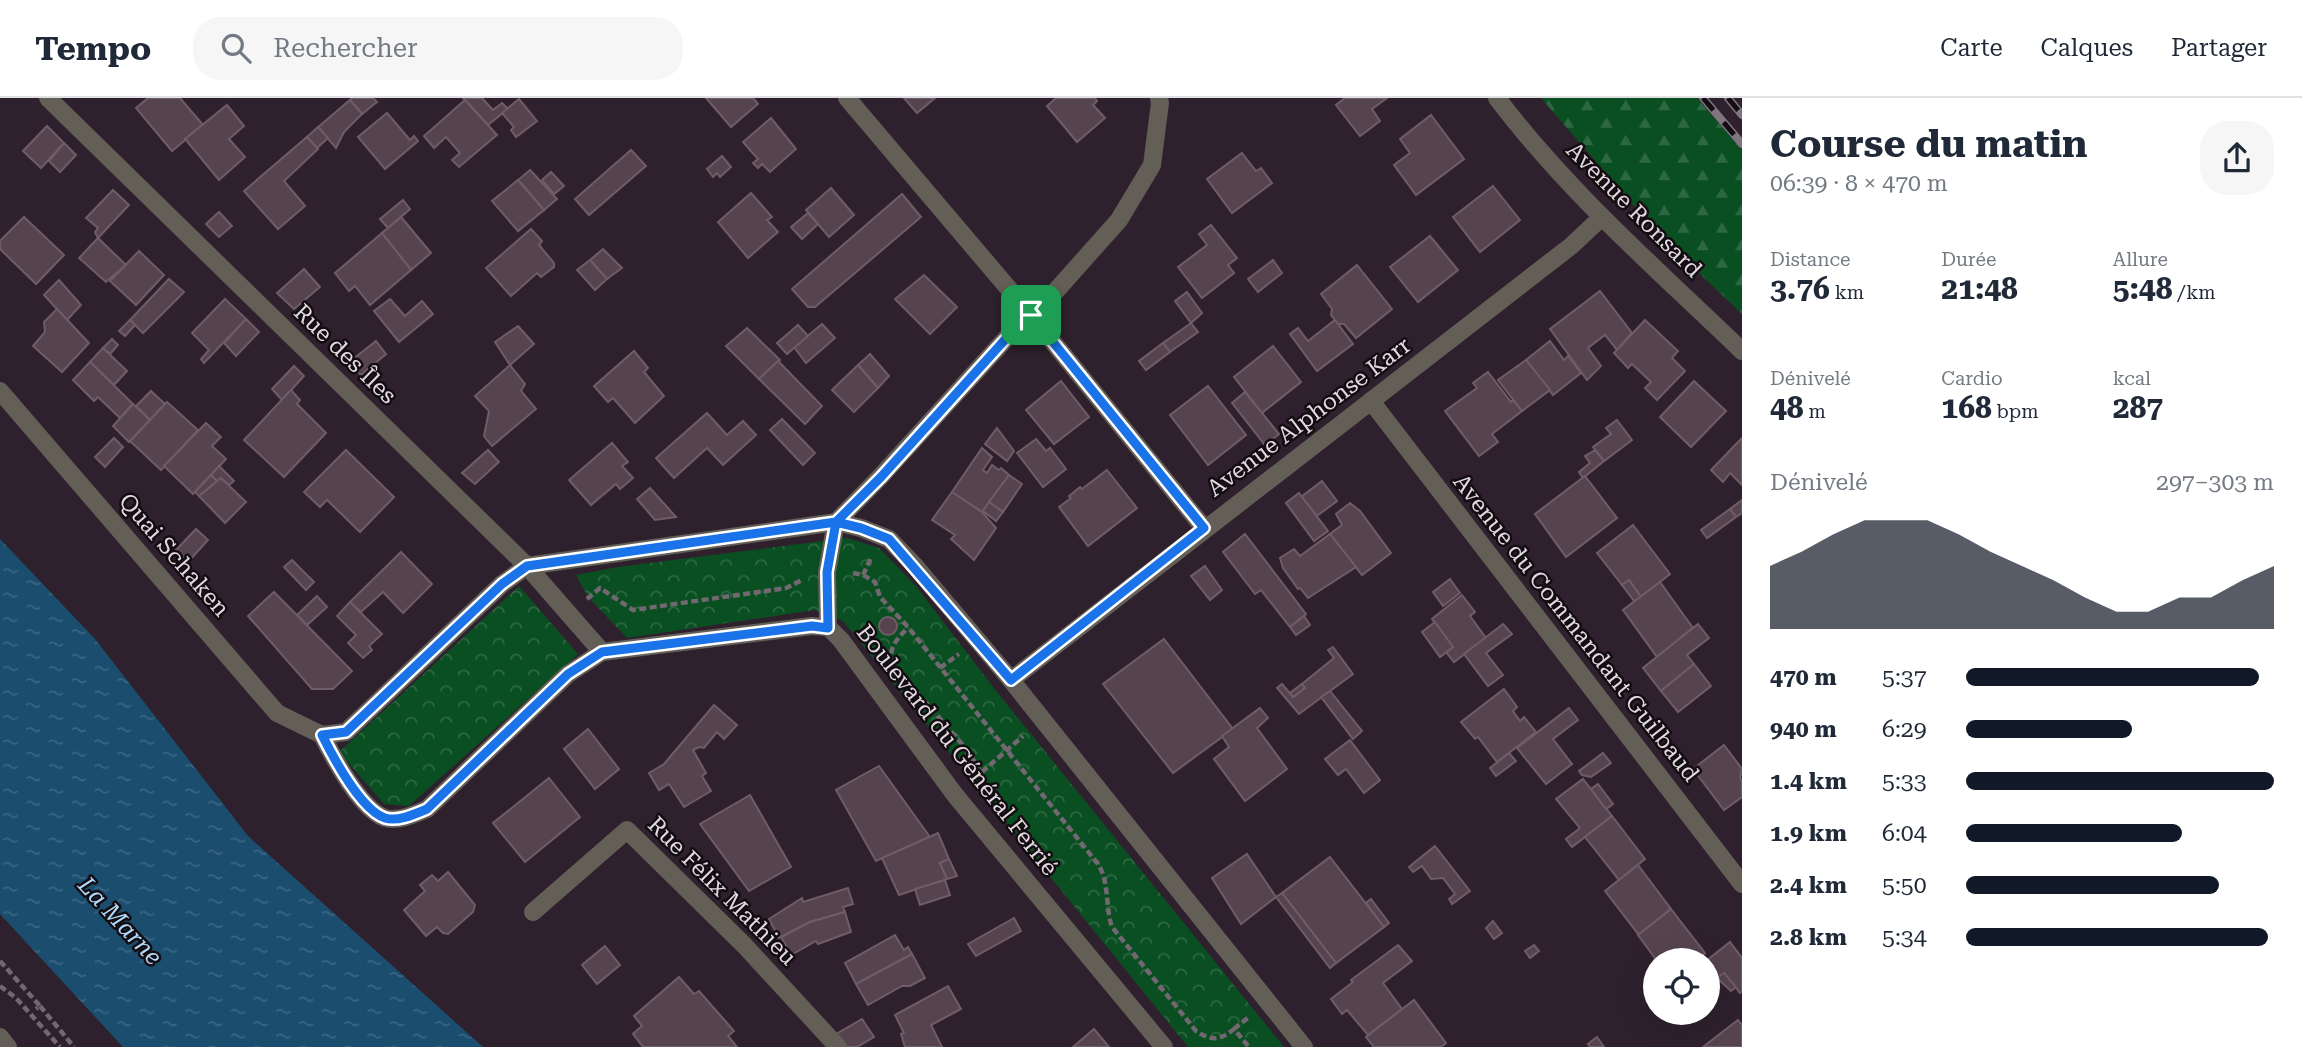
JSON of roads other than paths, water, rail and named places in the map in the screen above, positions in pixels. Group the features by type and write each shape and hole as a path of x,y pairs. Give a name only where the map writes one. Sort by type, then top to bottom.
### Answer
{"street":[{"name":"Rue des Îles","path":"48,98 527,566 602,652"},
{"path":"846,98 1031,315 1204,528"},
{"path":"828,628 827,572 836,522 881,477 1011,333 1054,293 1119,220 1152,165 1159,98"},
{"name":"Avenue Ronsard","path":"1497,98 1518,126 1602,216 1742,351"},
{"name":"Avenue Alphonse Karr","path":"1011,680 1571,246 1602,216"},
{"name":"Quai Schaken","path":"0,391 277,713 322,735"},
{"name":"Avenue du Commandant Guilbaud","path":"1371,401 1742,884"},
{"path":"322,735 346,732 502,584 527,566 836,522 861,528 889,539 1011,680 1304,1047"},
{"name":"Boulevard du Général Ferrié","path":"322,735 334,759 364,803 385,818 405,818 427,809 568,674 602,652 812,626 828,628 841,640 955,795 1164,1047"},
{"name":"Rue Félix Mathieu","path":"533,912 627,830 744,945 838,1047"},
{"path":"0,1037 8,1047"}],"water":[{"name":"La Marne","path":"0,539 95,639 248,836 483,1047 123,1047 0,914"}],"railway":[{"path":"1703,98 1742,144"},
{"path":"1728,98 1742,115"}]}
